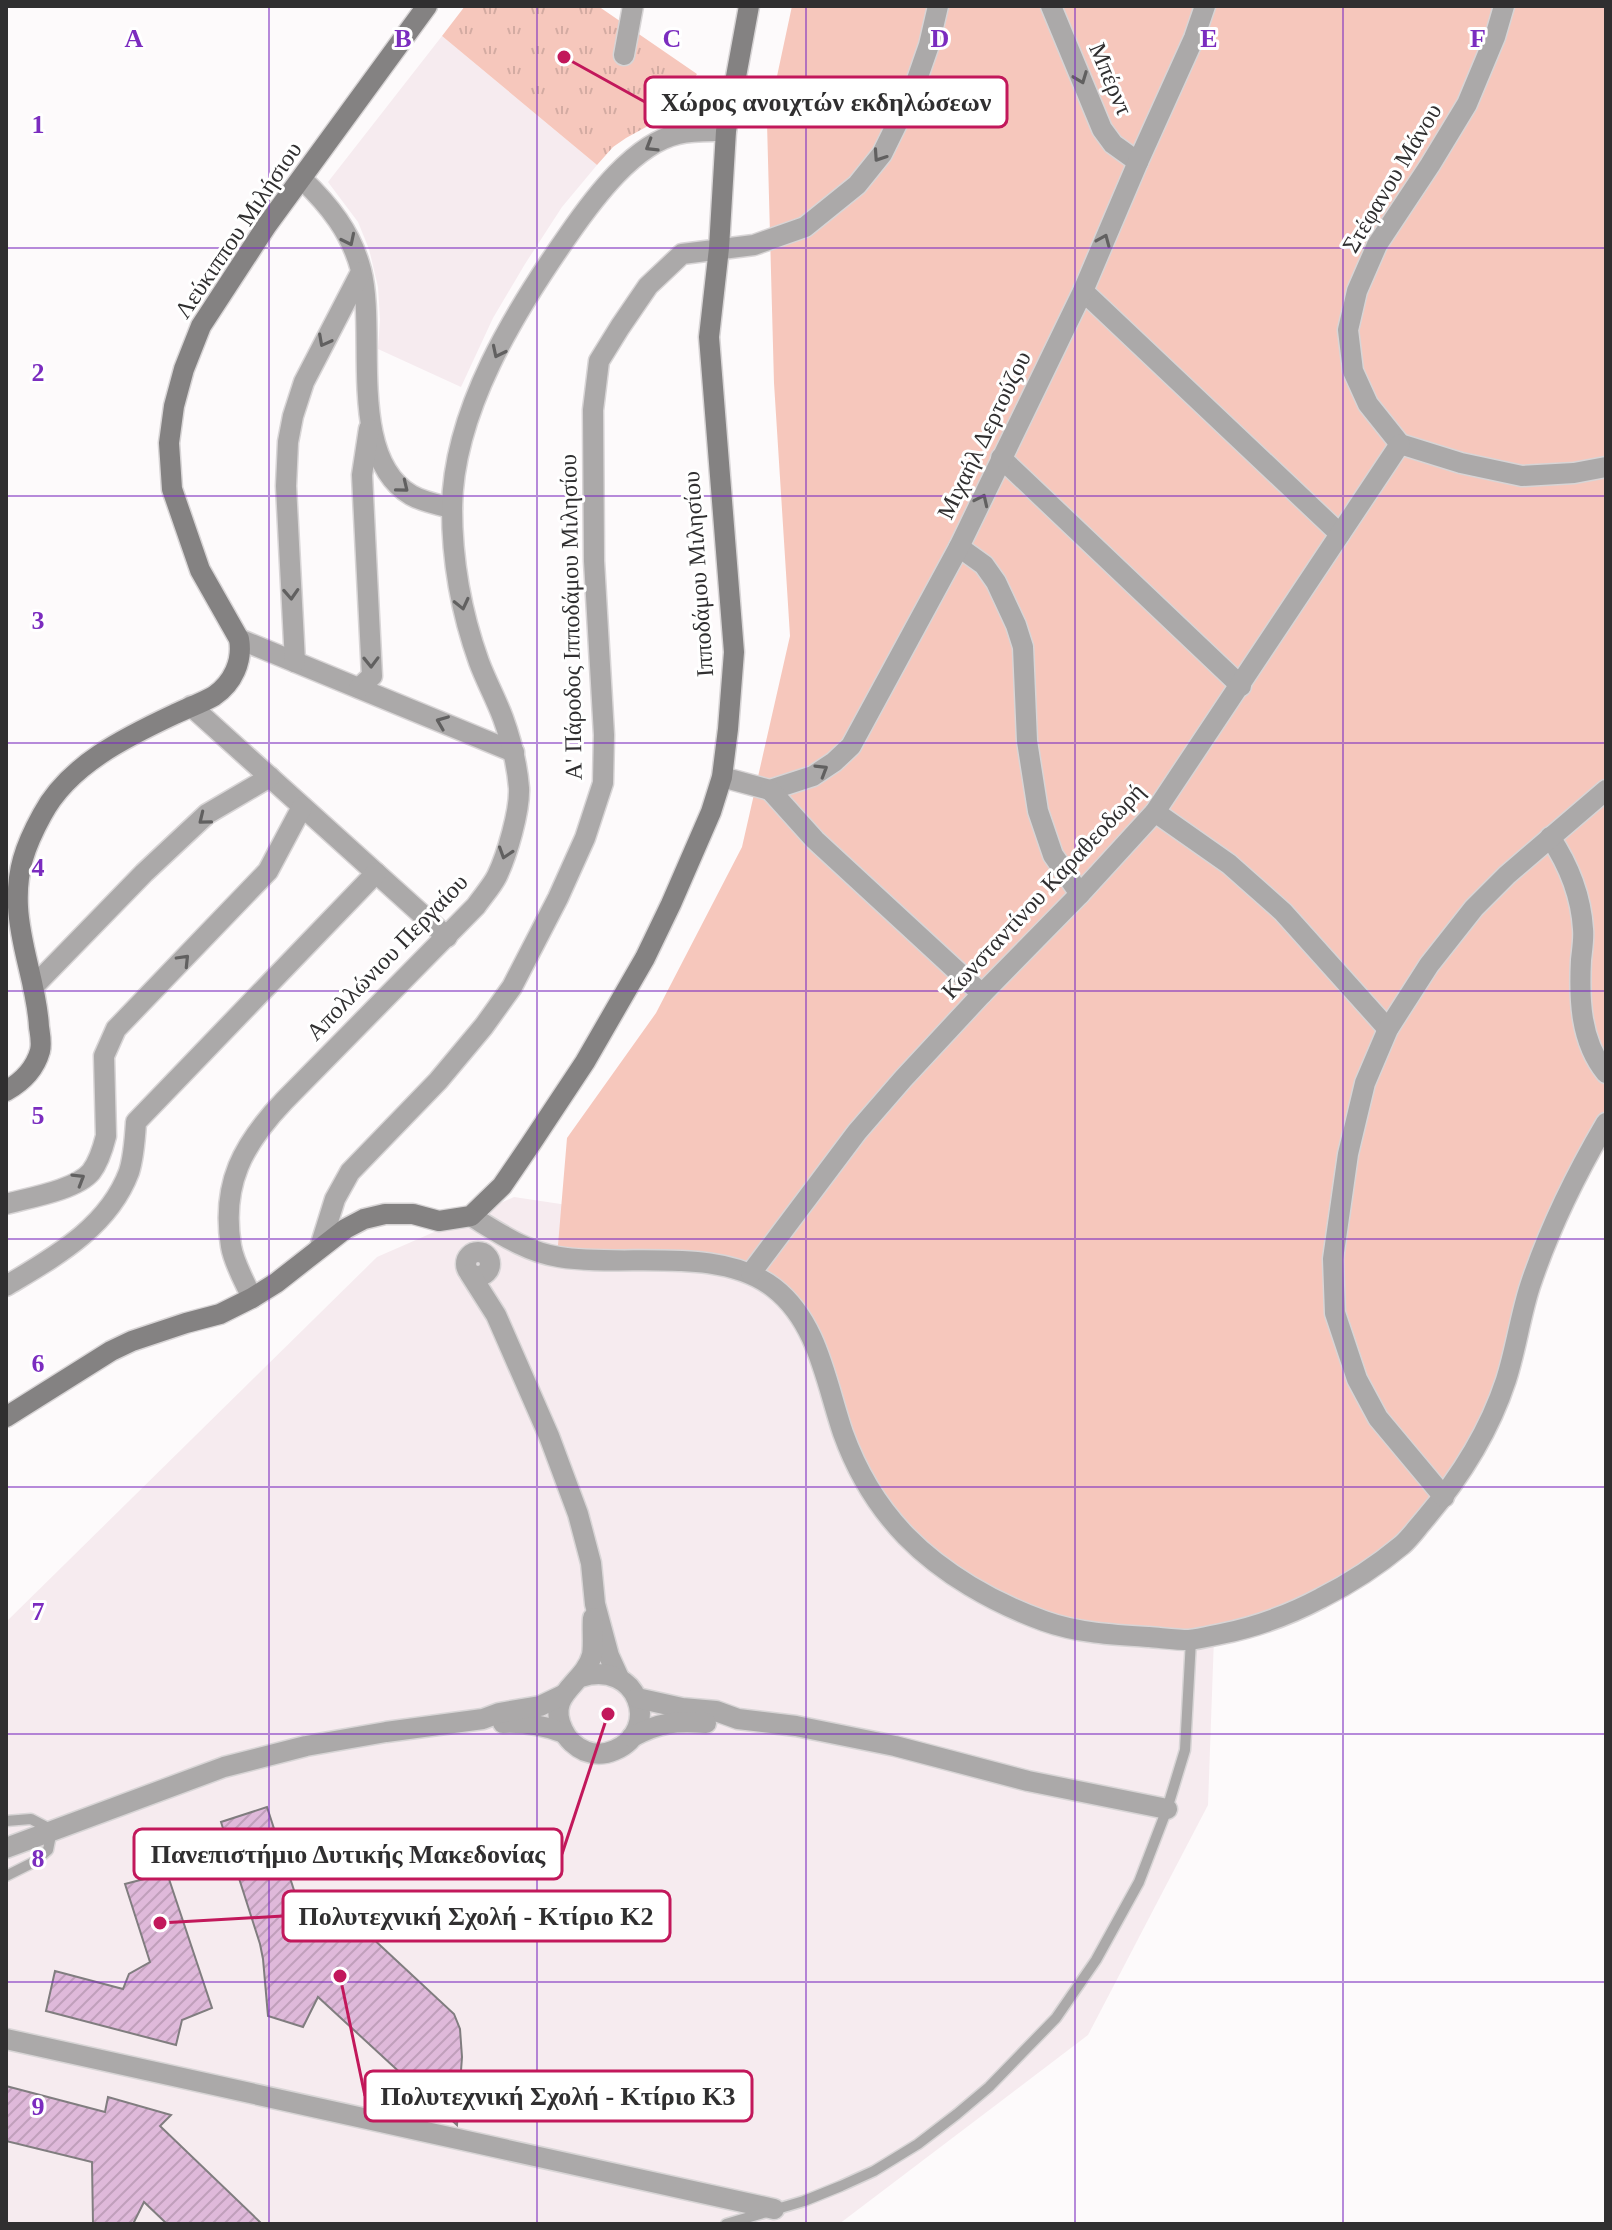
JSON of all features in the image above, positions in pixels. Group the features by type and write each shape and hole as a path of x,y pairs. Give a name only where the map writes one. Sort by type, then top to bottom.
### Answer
{"street":[{"name":"Λεύκιππου Μιλήσιου","path":"239,639 200,570 172,489 169,443 174,406 184,369 201,326 267,225 427,6"},
{"path":"624,55 633,6"},
{"name":"Ιπποδάμου Μιλησίου","path":"471,1216 502,1186 617,1009 671,904 711,812 722,777 734,652 709,337 719,248 726,131 749,6"},
{"name":"Α' Πάροδος Ιπποδάμου Μιλησίου","path":"320,1247 335,1199 350,1172 438,1081 512,987 585,838 603,783 604,735 594,561 593,410 599,361 648,286 682,254 754,245 805,227 857,185 882,154 913,91 938,6"},
{"name":"Μπέρντ","path":"1051,6 1102,129 1113,144 1138,162"},
{"name":"Μιχαήλ Δερτούζου","path":"770,790 813,776 834,762 851,746 872,710 959,547 1083,291 1194,38 1205,6"},
{"name":"Στέφανου Μάνου","path":"1400,444 1368,404 1353,371 1348,330 1357,291 1377,245 1467,104 1495,37 1504,6"},
{"name":"Απολλώνιου Περγαίου","path":"252,1298 232,1248 231,1236 233,1180 245,1148 261,1125 476,906 496,877 507,849 519,791 514,752 503,716 480,665 461,605 455,570 452,508 458,457 477,395 537,280 573,227 627,165 658,140 691,131 726,131"},
{"path":"302,179 341,223 355,250 365,296 365,375 370,417 383,462 393,479 411,495 452,508"},
{"path":"295,662 286,486 288,442 304,382 361,272"},
{"path":"1083,291 1340,534"},
{"path":"359,688 372,676 362,475 370,417"},
{"path":"1400,444 1461,463 1522,476 1574,473 1606,467"},
{"name":"Κωνσταντίνου Καραθεοδωρή","path":"751,1273 857,1132 982,994 1155,812 1400,444"},
{"path":"1001,458 1241,686"},
{"path":"959,547 984,565 996,582 1016,625 1023,647 1027,741 1038,811 1053,855 1080,894"},
{"path":"239,639 514,752"},
{"path":"6,1091 20,1083 34,1066 41,1048 39,1017 22,941 18,907 19,870 30,838 48,803 72,776 103,753 135,733 215,695 239,663 239,639"},
{"path":"191,706 447,937"},
{"path":"33,987 144,873 207,814 270,777"},
{"path":"722,777 770,790 815,840 982,994"},
{"path":"1444,1497 1378,1418 1357,1379 1335,1313 1333,1259 1348,1154 1365,1083 1388,1029 1429,965 1474,908 1507,875 1606,790"},
{"path":"6,1204 77,1184 91,1173 106,1136 104,1056 116,1029 268,871 302,807"},
{"path":"1155,812 1229,864 1283,912 1388,1029"},
{"path":"1550,837 1562,856 1578,901 1583,930 1581,1007 1588,1042 1606,1073"},
{"path":"6,1286 57,1255 86,1233 106,1211 129,1171 136,1122 376,873"},
{"path":"6,1417 111,1351 132,1341 220,1314 252,1298 345,1229 364,1219 385,1214 413,1214 439,1221 471,1216 517,1244 557,1257 699,1262 751,1273 776,1289 795,1310 813,1342 844,1434 867,1488 905,1535 940,1567 990,1596 1046,1622 1088,1631 1191,1640 1251,1628 1303,1608 1334,1591 1405,1543 1444,1497 1470,1458 1491,1417 1506,1381 1530,1287 1550,1233 1606,1123"},
{"path":"471,1216 479,1265 496,1315 549,1436 578,1514 591,1563 595,1604 592,1656 581,1677"},
{"path":"595,1604 609,1656 619,1678"},
{"path":"632,1737 640,1712 630,1686 606,1673 581,1677 570,1685 559,1707 559,1721 573,1744 597,1754 623,1746 632,1737 654,1725 683,1722 713,1724 738,1719"},
{"path":"6,1848 224,1767 306,1746 483,1719 540,1706 563,1695"},
{"path":"637,1698 895,1746 1028,1781 1167,1809"},
{"path":"483,1719 500,1724 518,1722 542,1725 564,1733"},
{"path":"6,2039 774,2209"}],"lane":[{"path":"726,2224 804,2201 841,2186 874,2171 918,2144 968,2105 1056,2018 1096,1960 1139,1882 1167,1809 1185,1750 1191,1640"},
{"path":"6,1821 31,1819 52,1830 48,1850 34,1862 6,1876"}],"shaded area":[{"path":"442,36 597,165 562,207 525,264 493,318 461,387 378,349 378,287 369,249 358,222 328,182"},
{"path":"514,1197 827,1244 1216,1582 1208,1805 1088,2035 839,2224 6,2224 6,1622 377,1257"}],"green space":[{"path":"465,6 598,6 697,74 666,116 613,147 597,165 442,36"},
{"path":"792,6 1606,6 1606,1123 1555,1220 1506,1381 1444,1497 1334,1591 1191,1640 1088,1631 940,1567 867,1488 813,1342 751,1273 557,1257 567,1138 656,1013 742,847 790,636 774,383 767,123"}],"building":[{"path":"267,1807 304,1921 341,1909 454,2014 460,2029 462,2057 457,2125 318,1997 303,2027 268,2016 260,1944 221,1822"},
{"path":"167,1873 212,2008 182,2020 176,2045 46,2011 55,1971 123,1989 129,1974 150,1962 125,1884"},
{"path":"6,2086 105,2112 108,2097 171,2115 160,2126 262,2224 167,2224 144,2202 133,2224 93,2224 92,2162 6,2141"}],"place":[{"name":"Χώρος ανοιχτών εκδηλώσεων","path":"564,57"},
{"name":"Πανεπιστήμιο Δυτικής Μακεδονίας","path":"608,1714"},
{"name":"Πολυτεχνική Σχολή - Κτίριο Κ2","path":"160,1923"},
{"name":"Πολυτεχνική Σχολή - Κτίριο Κ3","path":"340,1976"}]}
